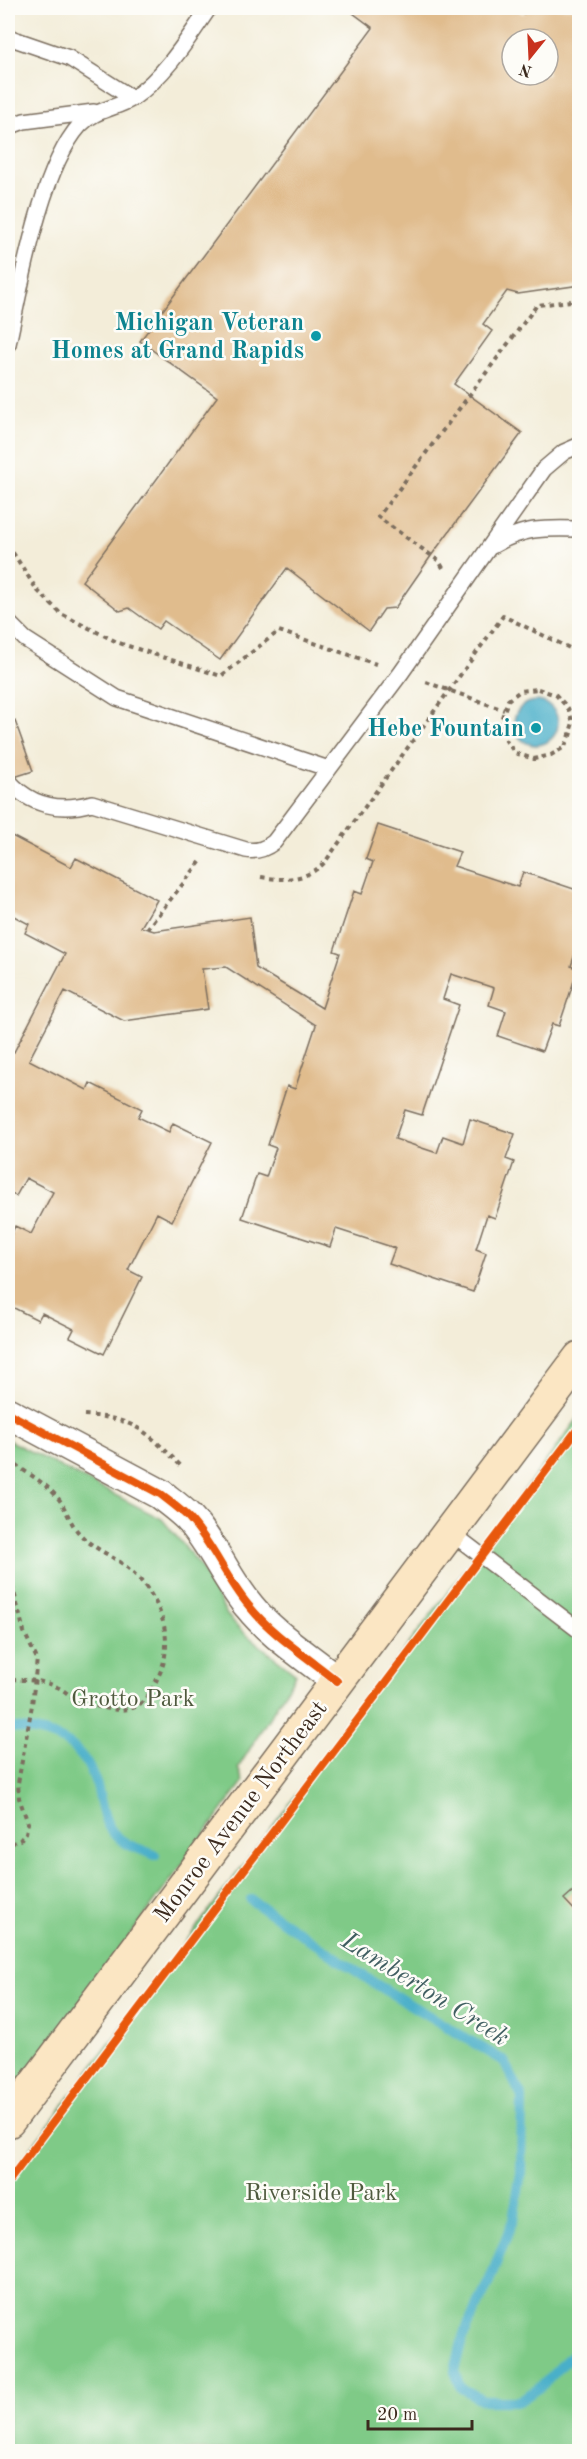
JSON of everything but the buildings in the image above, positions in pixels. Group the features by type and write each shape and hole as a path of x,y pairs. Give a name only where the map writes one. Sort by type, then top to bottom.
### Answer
{"main road":[{"name":"Monroe Avenue Northeast","path":"8,2121 579,1358"}],"street":[{"path":"8,1413 160,1494 199,1531 230,1582 251,1610 277,1634 337,1681"}],"lane":[{"path":"8,127 24,122 97,112 132,98 167,64 209,8"},
{"path":"8,37 69,58 132,98"},
{"path":"8,344 35,225 49,184 72,136 82,123 97,112"},
{"path":"8,780 26,796 50,807 75,808 92,803 252,851 266,848 274,842 401,673 544,469 564,452 579,445"},
{"path":"489,547 524,530 579,529"},
{"path":"10,631 117,698 329,769"},
{"path":"449,1531 579,1631"}],"path":[{"path":"439,561 378,517 537,305 579,300"},
{"path":"8,545 37,590 61,614 119,643 221,676 279,631 504,710"},
{"path":"538,689 556,695 568,708 573,723 569,734 565,747 552,755 534,759 515,753 504,738 500,723 508,700 520,691 538,689"},
{"path":"569,734 579,737"},
{"path":"147,928 218,841"},
{"path":"8,1460 50,1490 61,1502 80,1534 97,1549 121,1563 140,1581 153,1598 163,1618 167,1638 165,1656 156,1682 142,1703 131,1709 119,1710 79,1701 56,1686 36,1680 8,1680"},
{"path":"8,1568 24,1632 32,1644 37,1659 36,1680 18,1783 19,1798 27,1823 26,1833 20,1840 8,1845"}],"green space":[{"name":"Riverside Park","path":"579,1417 579,2451 8,2451 8,2179"},
{"name":"Grotto Park","path":"8,1440 162,1519 199,1564 227,1615 243,1632 296,1674 238,1768 243,1782 8,2101"}],"water":[{"name":"Hebe Fountain","path":"536,701 552,707 558,723 552,739 536,745 520,739 514,723 520,707"}],"waterway":[{"name":"Lamberton Creek","path":"8,1727 51,1735 73,1747 83,1757 90,1770 111,1830 125,1842 155,1855"},
{"name":"Lamberton Creek","path":"251,1900 374,1983 504,2061 522,2097 521,2173 513,2220 490,2279 464,2334 455,2371 461,2388 485,2401 519,2401 542,2386 580,2346"}],"cycle path":[{"path":"8,1413 160,1494 179,1509 198,1528 233,1585 258,1617 337,1681"},
{"path":"8,2182 580,1426"}],"place":[{"name":"Michigan Veteran Homes at Grand Rapids","path":"316,336"},
{"name":"Hebe Fountain","path":"536,728"}]}
